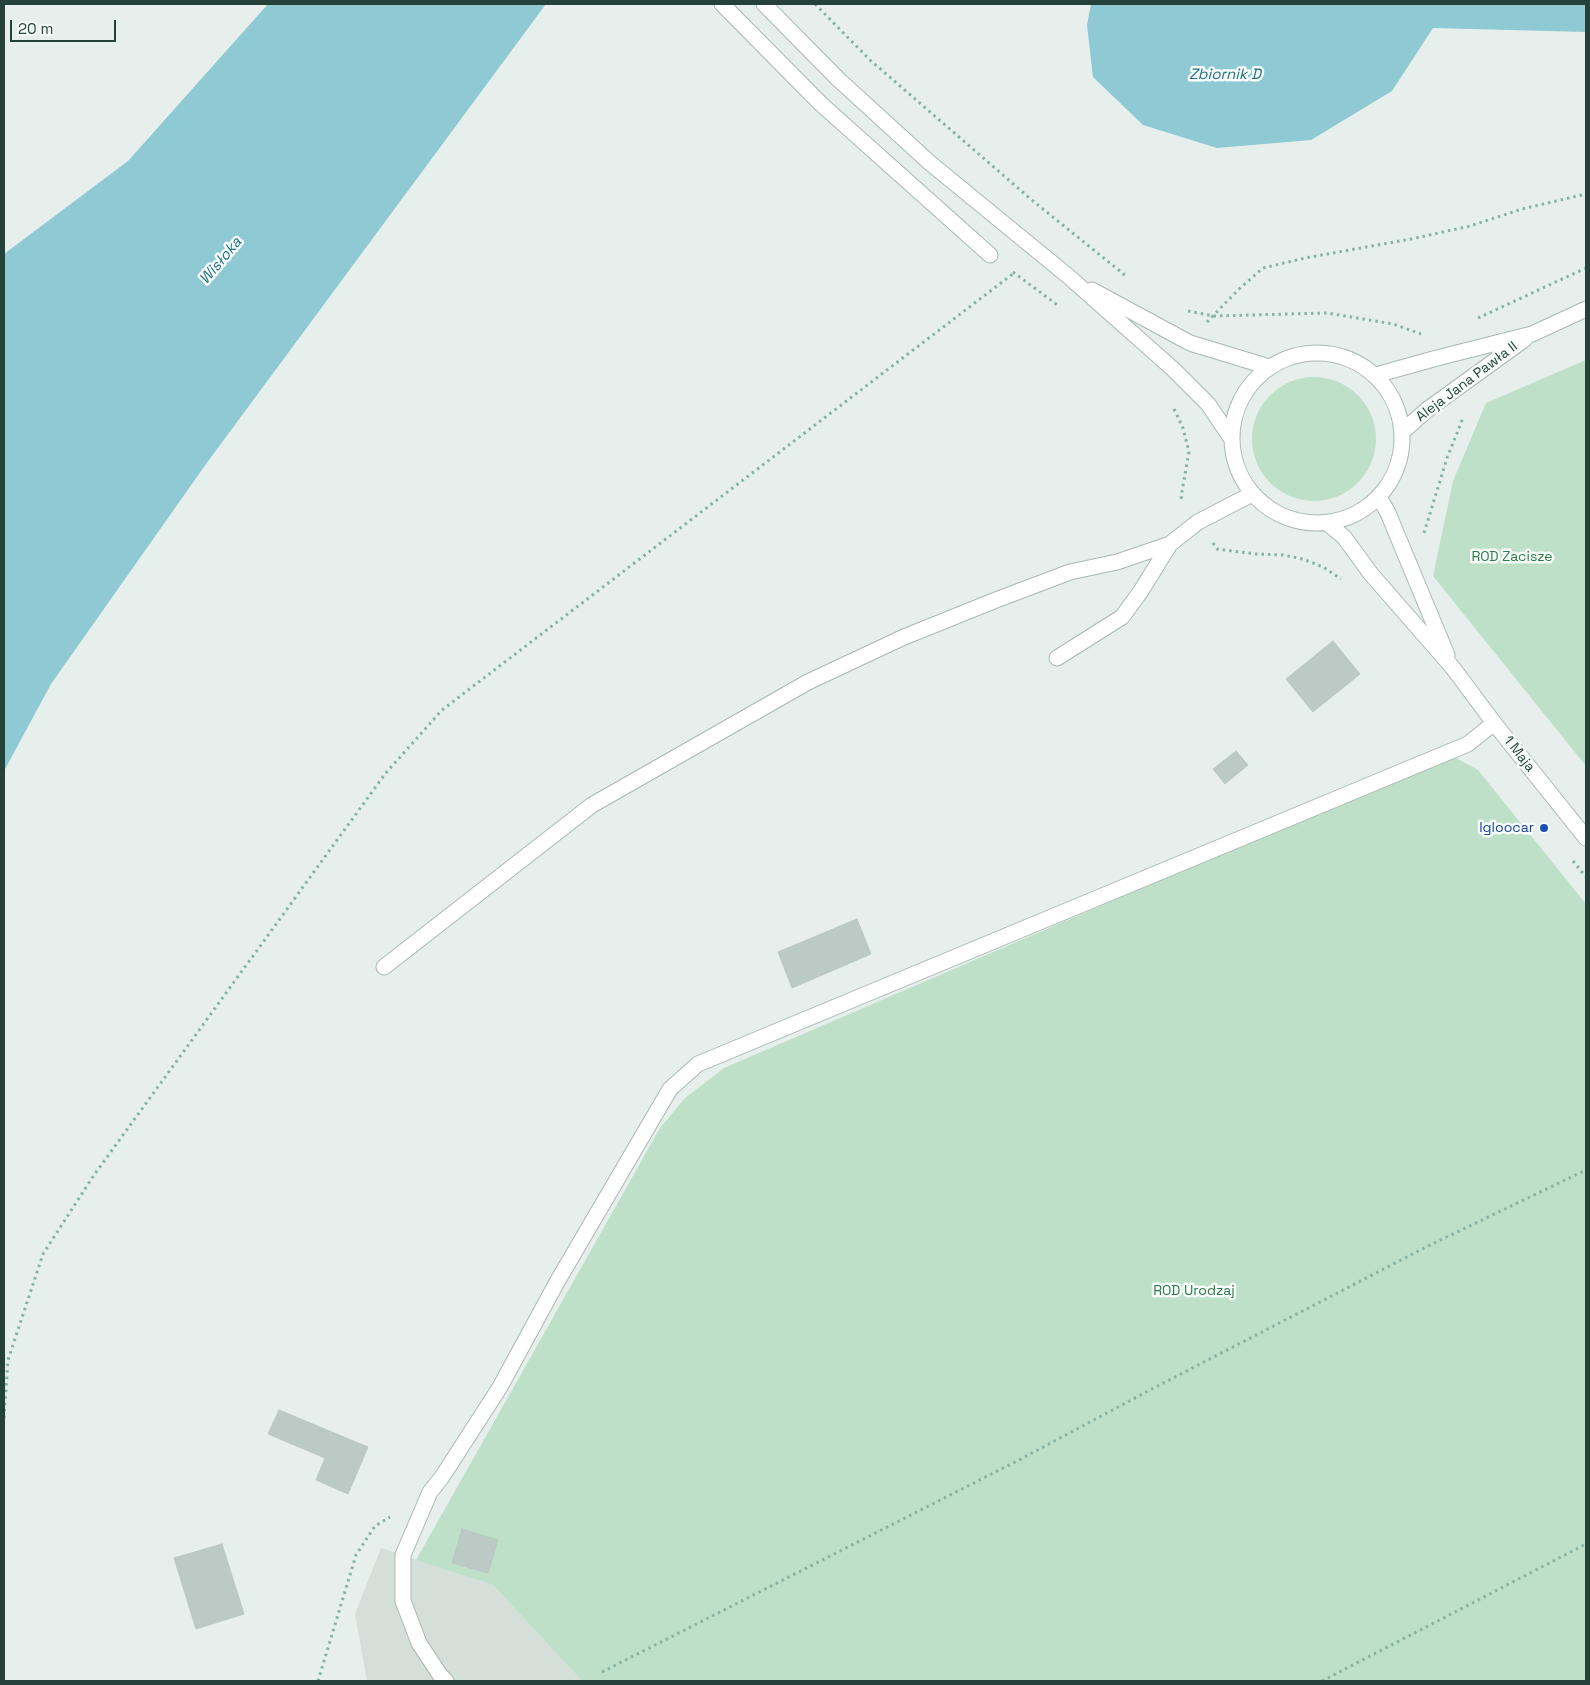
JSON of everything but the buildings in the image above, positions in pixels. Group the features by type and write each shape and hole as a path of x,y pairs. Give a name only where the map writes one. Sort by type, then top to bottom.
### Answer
{"street":[{"path":"722,4 820,104 990,255"},
{"path":"764,4 838,79 930,163 1068,276 1173,369 1208,404 1231,438"},
{"path":"1068,276 1190,343 1269,367"},
{"name":"Aleja Jana Pawła II","path":"1376,375 1532,334 1586,309"},
{"name":"Aleja Jana Pawła II","path":"1403,431 1428,409 1532,334"},
{"path":"1324,352 1352,359 1376,375 1395,400 1403,431 1402,455 1393,478 1379,497 1355,514 1327,523 1306,523 1286,517 1268,507 1252,494 1241,477 1236,464 1231,438 1238,406 1245,390 1256,378 1269,367 1295,355 1324,352"},
{"path":"384,967 592,805 808,682 904,637 996,600 1070,572 1117,562 1170,544 1198,522 1252,494"},
{"name":"1 Maja","path":"1379,497 1388,513 1452,668"},
{"name":"1 Maja","path":"1327,523 1344,537 1371,574 1452,668 1586,838"},
{"path":"1057,658 1122,617 1141,592 1170,544"},
{"path":"446,1681 419,1643 403,1601 403,1555 430,1492 442,1477 500,1387 557,1282 670,1089 698,1064 1468,744 1494,723"}],"path":[{"path":"815,4 870,60 1033,201 1131,280"},
{"path":"1213,316 1263,268 1313,256 1411,239 1470,226 1522,209 1586,194"},
{"path":"1474,320 1586,268"},
{"path":"4,1418 8,1360 43,1254 94,1175 385,774 442,710 1014,273"},
{"path":"1186,310 1213,316 1327,313 1393,324 1430,338"},
{"path":"1171,402 1183,428 1189,452 1181,497"},
{"path":"1422,540 1447,458 1464,414"},
{"path":"1217,549 1283,555 1303,559 1323,567 1345,582"},
{"path":"602,1672 1019,1460 1428,1246 1586,1170"},
{"path":"318,1681 356,1556 375,1526 390,1516"},
{"path":"1322,1681 1586,1544"}],"shaded area":[{"path":"381,1548 493,1585 582,1681 367,1681 355,1614"}],"green space":[{"name":"ROD Zacisze","path":"1586,360 1586,766 1433,576 1453,481 1486,403"},
{"path":"1314,377 1338,382 1358,395 1371,415 1376,439 1371,463 1358,483 1338,496 1314,501 1290,496 1270,483 1257,463 1252,439 1257,415 1270,395 1290,382"},
{"name":"ROD Urodzaj","path":"1451,755 1478,770 1586,904 1586,1681 582,1681 493,1585 416,1560 660,1128 685,1098 724,1068"}],"water":[{"name":"Wisłoka","path":"268,4 546,4 206,464 51,684 4,771 4,254 128,161"},
{"name":"Zbiornik D","path":"1091,4 1586,4 1586,32 1433,28 1392,91 1311,140 1217,148 1143,125 1093,77 1087,25"}],"place":[{"name":"Igloocar","path":"1544,828"}]}
